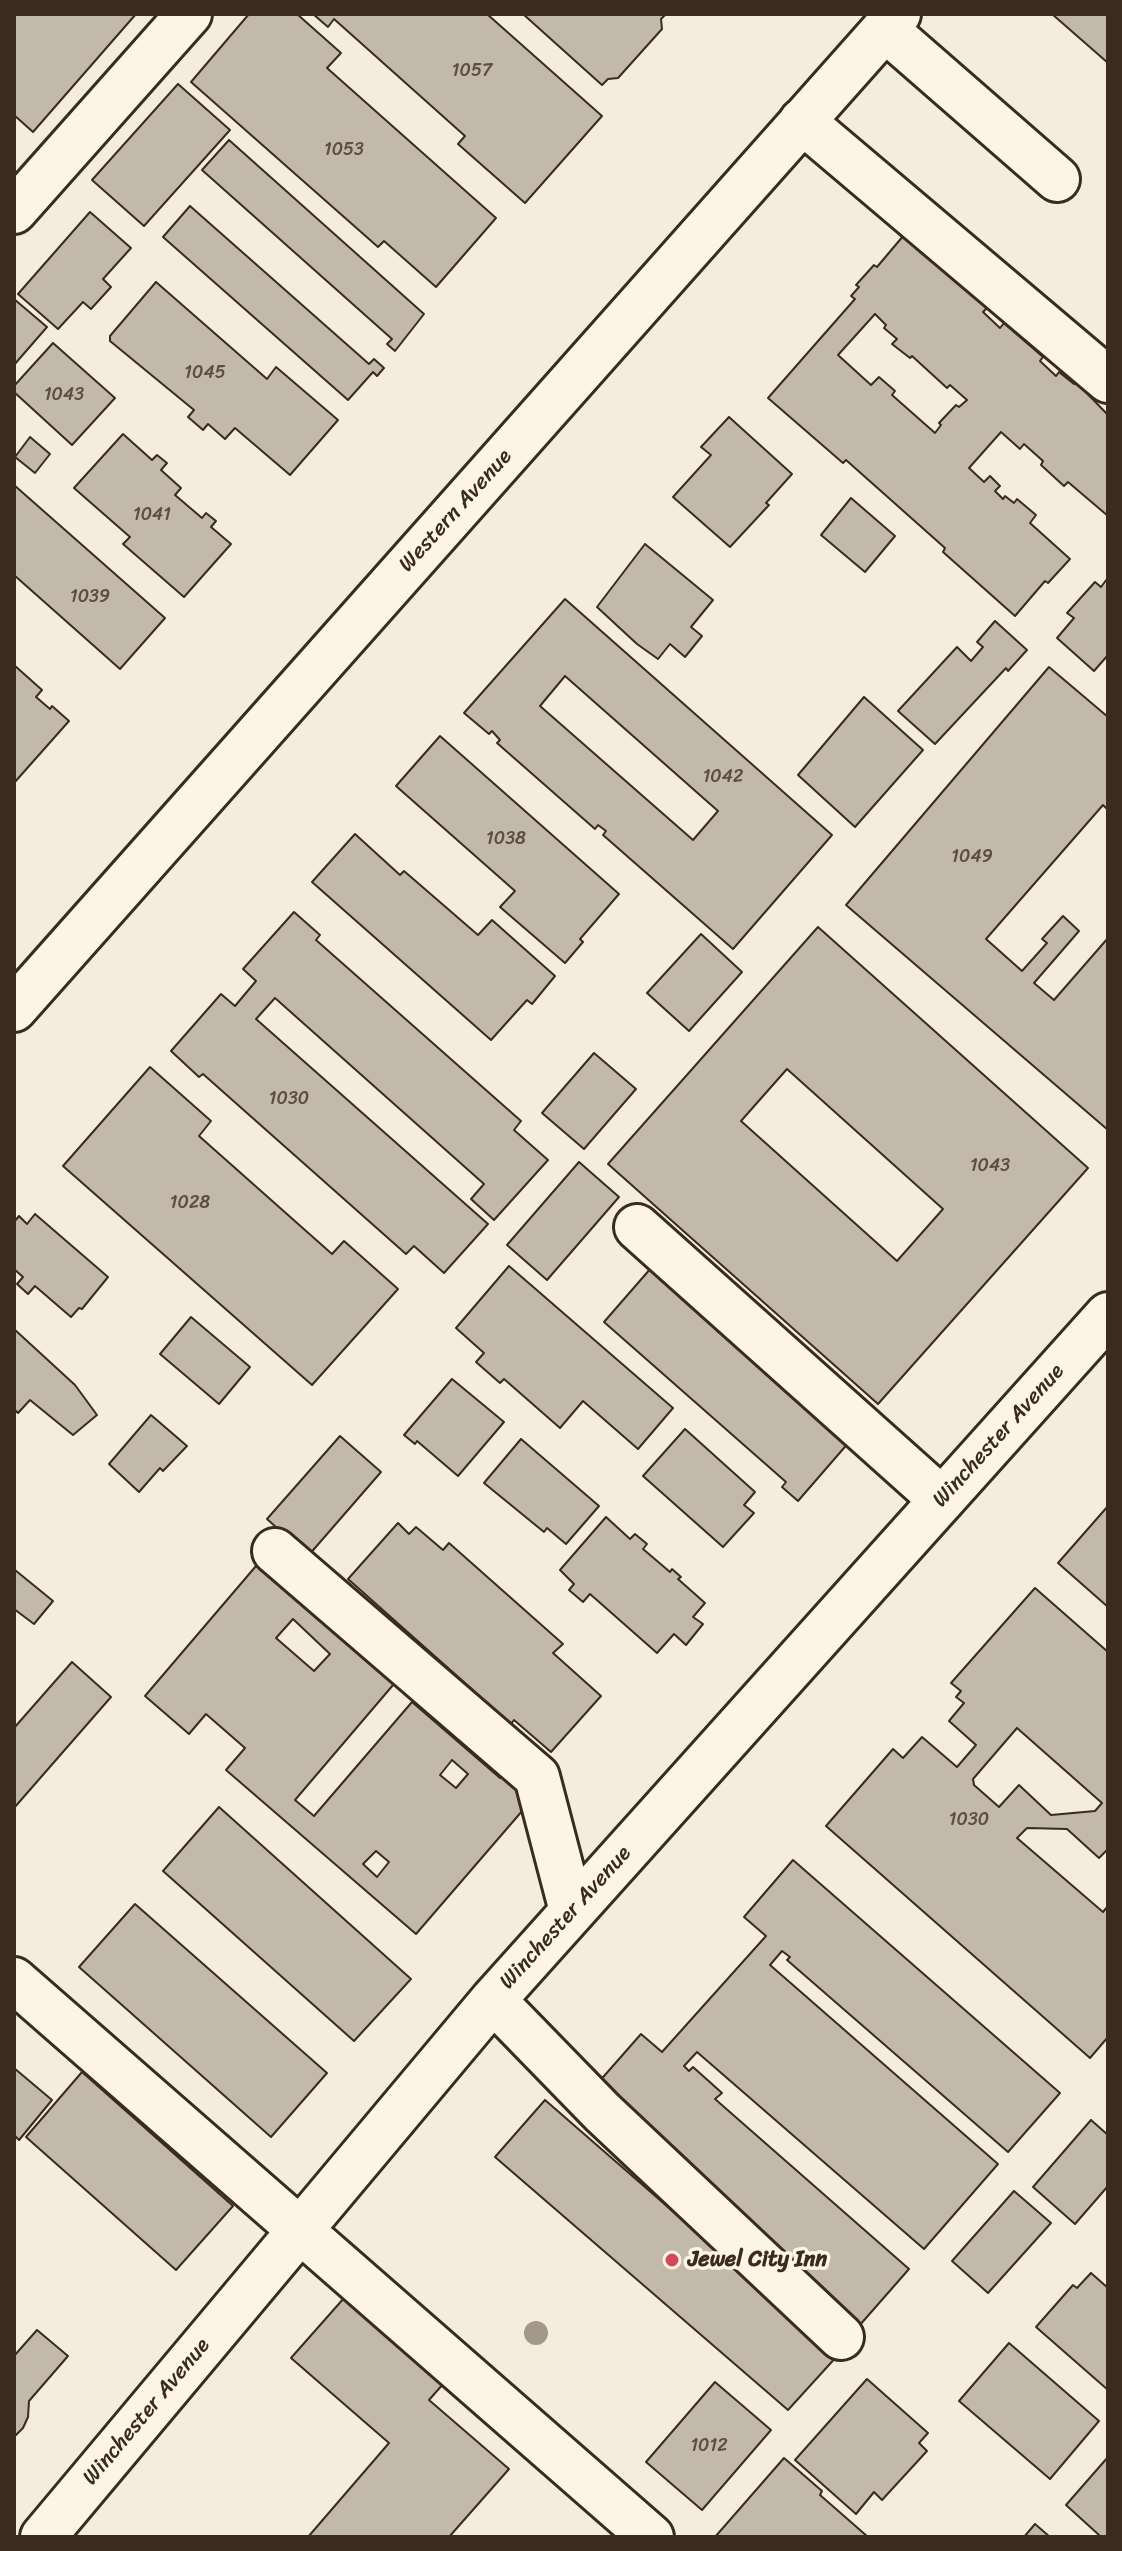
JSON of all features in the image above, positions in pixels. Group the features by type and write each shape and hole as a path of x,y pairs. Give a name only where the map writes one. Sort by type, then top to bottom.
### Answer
{"street":[{"path":"14,211 189,14"},
{"path":"892,21 1057,179"},
{"name":"Western Avenue","path":"14,1009 892,21"},
{"path":"802,121 1108,380"},
{"path":"637,1227 942,1500"},
{"name":"Winchester Avenue","path":"43,2537 493,2000 1108,1315"},
{"path":"275,1551 537,1777 572,1911"},
{"path":"14,1980 651,2537"},
{"path":"493,2000 602,2112 841,2337"}],"building":[{"path":"14,14 136,14 33,132 14,115"},
{"path":"249,14 297,14 341,53 327,68 496,218 436,287 384,241 378,247 191,82"},
{"path":"313,14 487,14 602,116 525,203 458,144 465,136 334,19 328,27"},
{"path":"523,14 666,14 661,19 662,29 618,78 608,79 602,85"},
{"path":"1052,14 1108,14 1108,63"},
{"path":"178,84 230,130 144,226 92,180"},
{"path":"229,140 424,314 395,351 387,344 392,339 202,170"},
{"path":"190,206 369,364 374,359 384,368 377,376 373,372 348,400 163,237"},
{"path":"90,212 131,248 103,279 111,287 91,309 83,302 58,329 18,294"},
{"path":"904,235 979,297 977,299 987,308 983,312 1000,328 1004,323 1043,357 1040,361 1056,376 1059,372 1074,384 1076,382 1108,415 1108,516 1068,482 1064,486 1024,444 1020,449 1001,432 969,468 984,482 990,476 1000,486 995,491 1003,499 1005,496 1014,503 1017,499 1036,515 1030,523 1070,559 1048,583 1045,581 1015,616 943,552 945,548 846,460 843,463 768,398 855,299 851,296 859,287 856,285 874,265 877,267","holes":["875,314 886,325 884,328 897,339 892,344 967,400 959,407 956,405 939,423 941,425 935,433 892,395 895,391 879,377 871,385 838,355"]},
{"path":"156,282 267,379 276,367 338,420 290,475 235,428 225,439 208,424 203,430 188,417 194,410 110,341 110,336"},
{"path":"14,299 47,327 14,365"},
{"path":"53,343 115,398 72,445 14,392 14,386"},
{"path":"729,417 792,474 766,503 769,505 730,547 673,497 711,455 701,447"},
{"path":"123,434 152,460 157,455 167,463 161,470 181,488 175,495 202,518 206,513 216,521 211,527 231,544 184,597 123,544 130,537 74,488"},
{"path":"30,437 50,454 35,473 15,457"},
{"path":"14,485 165,618 120,669 14,575"},
{"path":"851,498 895,536 865,572 821,535"},
{"path":"645,544 713,600 691,627 702,636 685,657 670,644 658,659 597,607"},
{"path":"1107,579 1108,655 1094,671 1057,638 1074,618 1067,613 1095,582 1101,587"},
{"path":"565,599 832,835 733,949 603,835 606,831 598,825 595,829 497,743 500,740 492,731 489,734 464,713","holes":["565,676 718,811 693,840 540,706"]},
{"path":"995,621 1027,650 1008,671 1006,668 935,744 898,711 957,647 971,661 983,647 977,642"},
{"path":"14,665 42,690 36,697 69,721 14,783"},
{"path":"1049,667 1108,717 1108,810 1103,805 986,939 1022,971 1047,943 1042,939 1063,916 1079,931 1034,983 1054,1000 1108,938 1108,1130 846,905"},
{"path":"864,697 923,750 855,827 798,775"},
{"path":"440,736 619,894 580,939 583,942 565,963 500,907 515,891 396,786"},
{"path":"355,834 400,875 404,871 478,935 492,920 555,976 532,1004 527,1000 491,1040 312,882"},
{"path":"294,912 320,935 316,940 521,1121 514,1130 548,1160 494,1220 471,1199 484,1184 275,998 256,1019 488,1224 444,1273 414,1246 406,1254 203,1074 199,1077 171,1051 221,994 235,1006 256,981 243,969"},
{"path":"818,927 1088,1168 878,1404 608,1164","holes":["787,1069 943,1209 897,1261 741,1121"]},
{"path":"701,934 742,972 689,1031 647,993"},
{"path":"594,1053 636,1089 584,1149 542,1113"},
{"path":"150,1067 211,1121 199,1136 332,1254 344,1241 398,1289 312,1385 63,1166"},
{"path":"579,1162 619,1197 547,1280 507,1245"},
{"path":"35,1214 108,1277 82,1309 79,1308 71,1317 35,1286 28,1294 17,1284 23,1277 14,1269 14,1222 19,1216 27,1224"},
{"path":"658,1260 850,1441 798,1501 782,1487 786,1482 604,1322"},
{"path":"509,1266 673,1408 638,1449 583,1401 560,1428 504,1379 500,1383 476,1362 484,1353 456,1328"},
{"path":"191,1317 250,1367 219,1404 160,1354"},
{"path":"14,1329 75,1385 97,1415 73,1435 30,1400 18,1413 14,1409"},
{"path":"452,1379 504,1422 458,1476 417,1441 415,1444 404,1435"},
{"path":"151,1415 187,1446 163,1471 160,1468 139,1492 109,1464"},
{"path":"685,1429 755,1492 744,1505 754,1513 723,1547 643,1476"},
{"path":"340,1436 381,1472 308,1556 267,1519"},
{"path":"521,1439 599,1506 566,1544 547,1528 544,1532 484,1483"},
{"path":"1108,1506 1108,1607 1058,1563"},
{"path":"606,1517 630,1539 635,1534 647,1544 643,1549 670,1572 672,1569 681,1577 678,1579 705,1603 693,1617 703,1624 686,1645 674,1634 657,1653 590,1594 583,1602 569,1590 574,1584 560,1570"},
{"path":"398,1523 409,1534 416,1527 443,1550 449,1543 563,1644 553,1653 601,1696 551,1752 514,1720 511,1724 348,1579"},
{"path":"256,1566 368,1662 379,1649 405,1671 295,1800 314,1816 412,1702 500,1778 509,1770 529,1803 416,1934 226,1770 245,1748 206,1714 189,1734 145,1696","holes":["293,1619 330,1654 314,1671 276,1638","452,1760 468,1774 456,1788 440,1775","376,1851 389,1862 377,1877 363,1864"]},
{"path":"15,1570 53,1601 34,1624 14,1609"},
{"path":"1035,1588 1108,1652 1108,1849 1099,1858 1067,1829 1027,1828 1017,1838 1103,1912 1108,1906 1108,2037 1090,2058 826,1826 893,1749 903,1758 922,1737 957,1767 976,1745 949,1721 964,1703 956,1697 961,1691 951,1683","holes":["1017,1728 1102,1803 1095,1811 1051,1815 1019,1785 999,1807 974,1785 973,1779"]},
{"path":"72,1662 111,1697 14,1808 14,1728"},
{"path":"219,1807 411,1979 354,2041 163,1871"},
{"path":"793,1860 1060,2093 1008,2152 787,1960 790,1957 782,1951 770,1965 998,2164 924,2249 697,2052 684,2066 689,2071 693,2067 722,2093 715,2099 909,2269 859,2326 590,2092 641,2034 662,2052 766,1936 744,1917"},
{"path":"135,1904 327,2073 271,2137 79,1967"},
{"path":"14,2068 52,2100 19,2140 14,2135"},
{"path":"82,2072 233,2206 176,2270 26,2137"},
{"name":"Jewel City Inn","path":"545,2100 838,2355 788,2410 495,2157"},
{"path":"1091,2120 1108,2135 1108,2186 1075,2224 1033,2187"},
{"path":"1014,2191 1051,2223 988,2293 952,2261"},
{"path":"1091,2273 1108,2288 1108,2390 1036,2327 1073,2285 1077,2288"},
{"path":"344,2298 444,2383 429,2400 509,2469 449,2537 308,2537 389,2443 291,2358"},
{"path":"37,2330 68,2356 29,2401 28,2417 14,2437 14,2356"},
{"path":"1009,2343 1099,2421 1050,2479 959,2401"},
{"path":"867,2379 928,2433 919,2443 927,2451 882,2500 874,2492 856,2514 795,2460"},
{"path":"715,2382 771,2430 702,2510 646,2462"},
{"path":"1108,2457 1108,2537 1098,2537 1066,2505"},
{"path":"784,2458 822,2491 820,2495 868,2537 715,2537"},
{"path":"1035,2524 1050,2537 1024,2537"}],"place":[{"name":"Jewel City Inn","path":"672,2260"}]}
